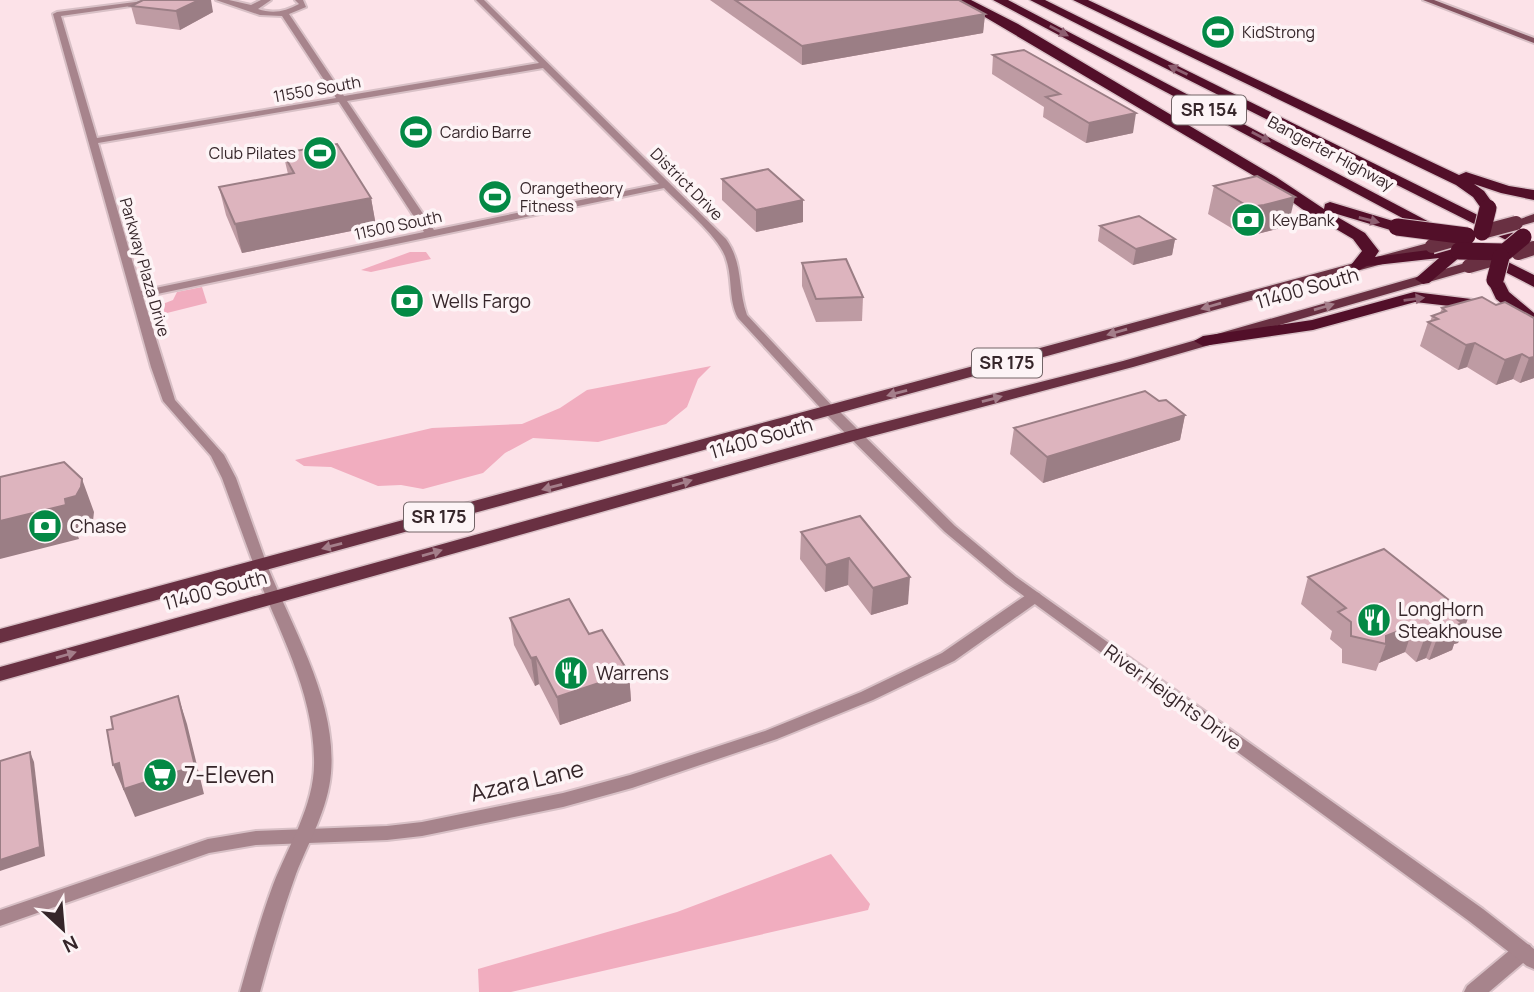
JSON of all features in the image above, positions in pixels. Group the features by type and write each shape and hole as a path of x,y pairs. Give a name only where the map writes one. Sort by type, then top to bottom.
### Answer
{"highway":[{"path":"962,0 1047,46 1271,180 1307,206 1364,240 1371,251 1365,263"},
{"name":"Bangerter Highway","path":"999,0 1534,282"},
{"name":"Bangerter Highway","path":"1036,0 1289,124 1523,244"},
{"path":"1079,0 1472,189 1483,198 1488,208 1459,244 1423,279"},
{"path":"1390,148 1493,186 1534,195"},
{"path":"1271,180 1342,212 1459,244 1523,244"},
{"path":"1365,263 1459,244 1523,244"},
{"path":"1523,244 1496,280 1502,295 1534,321"},
{"path":"1203,341 1313,325 1414,297 1471,304 1534,329"}],"main road":[{"path":"1427,0 1534,41"},
{"name":"11400 South","path":"0,674 1469,266 1523,244 1534,218"},
{"name":"11400 South","path":"0,636 1365,263"}],"street":[{"name":"Parkway Plaza Drive","path":"170,0 114,3 57,14 169,401 217,455 229,478 272,598 292,635 315,709 322,742 320,795 286,876 250,992"},
{"path":"220,0 252,4 267,0"},
{"path":"252,4 262,13 284,13 300,8 301,0"},
{"name":"District Drive","path":"480,0 722,241 734,257 736,303 742,316 831,411"},
{"path":"284,13 430,234"},
{"name":"11550 South","path":"93,141 545,65"},
{"name":"11500 South","path":"137,295 666,186"},
{"name":"River Heights Drive","path":"831,411 969,546 1034,597 1528,956"},
{"name":"Azara Lane","path":"0,918 208,846 303,834 387,833 461,821 563,800 704,758 820,716 948,657 1034,597"},
{"path":"1474,992 1528,956"}],"shaded area":[{"path":"410,252 426,252 431,259 371,272 361,270"},
{"path":"202,287 207,303 163,314 160,305 173,300 177,292"},
{"path":"711,366 698,379 687,407 666,424 598,442 533,438 505,453 483,473 423,489 401,485 378,486 331,467 304,466 295,460 432,428 522,424 560,408 587,390"},
{"path":"831,854 870,904 868,910 511,992 479,992 478,969 677,912"}],"building":[{"path":"143,0 199,0 176,11 131,6"},
{"path":"735,0 959,0 985,14 802,46"},
{"path":"1024,50 1136,113 1089,123 1046,97 1060,94 993,55"},
{"path":"337,144 371,198 235,224 219,187 294,173 283,153"},
{"path":"768,169 803,200 756,210 722,179"},
{"path":"1257,176 1295,197 1249,207 1214,186"},
{"path":"1139,216 1175,239 1136,249 1100,226"},
{"path":"846,259 863,297 816,299 802,263"},
{"path":"1482,297 1496,305 1505,302 1534,318 1534,357 1529,358 1522,354 1505,360 1475,343 1466,345 1428,322 1438,319 1432,316 1446,311 1442,308"},
{"path":"1145,391 1159,401 1166,400 1185,415 1047,457 1014,428"},
{"path":"64,462 82,479 76,496 65,499 66,505 0,521 0,477"},
{"path":"860,516 910,577 873,588 849,558 826,565 801,532"},
{"path":"1384,549 1469,616 1458,620 1462,623 1439,633 1436,630 1426,634 1414,625 1386,636 1386,644 1351,636 1351,622 1338,612 1346,608 1308,577"},
{"path":"569,599 589,634 602,630 629,673 557,697 536,657 531,658 510,618"},
{"path":"178,696 195,766 124,789 119,763 113,765 107,730 113,729 111,717"},
{"path":"30,752 40,847 0,860 0,761"}],"place":[{"name":"KidStrong","path":"1218,32"},
{"name":"Cardio Barre","path":"416,132"},
{"name":"Club Pilates","path":"320,153"},
{"name":"Orangetheory Fitness","path":"495,197"},
{"name":"KeyBank","path":"1248,220"},
{"name":"Wells Fargo","path":"407,301"},
{"name":"Chase","path":"45,526"},
{"name":"LongHorn Steakhouse","path":"1374,620"},
{"name":"Warrens","path":"571,673"},
{"name":"7-Eleven","path":"160,775"}]}
